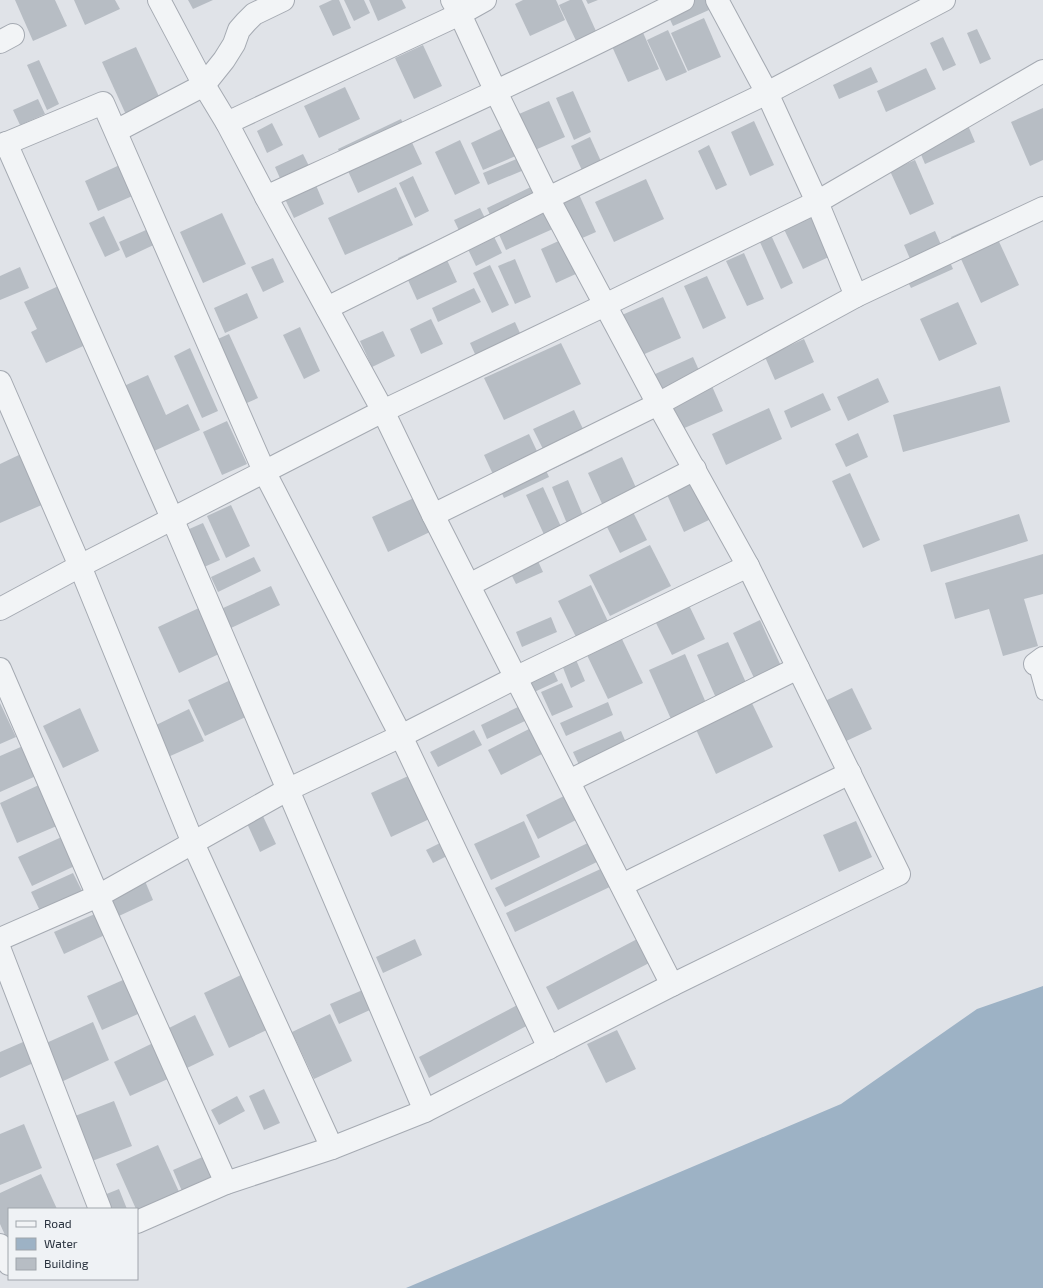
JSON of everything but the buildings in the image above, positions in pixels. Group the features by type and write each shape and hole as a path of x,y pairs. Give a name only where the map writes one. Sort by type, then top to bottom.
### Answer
{"street":[{"path":"159,0 383,411 433,515 470,585 508,663 517,677 672,985"},
{"path":"116,131 204,85 224,60 234,44 239,30 246,22 254,14 283,0"},
{"path":"227,123 456,7 485,0"},
{"path":"266,197 496,92 683,0"},
{"path":"717,0 767,93 817,202 856,296"},
{"path":"327,308 548,198 767,93 944,0"},
{"path":"138,1222 226,1183 332,1148 425,1110 672,985 899,874 748,566 658,404 548,198 456,7"},
{"path":"0,609 172,518 383,411 817,202 1043,71"},
{"path":"425,1110 172,518 3,144 103,103 264,471 401,736 549,1048"},
{"path":"433,515 658,404 856,296 1043,208"},
{"path":"0,382 80,566 193,843 332,1148"},
{"path":"470,585 695,469"},
{"path":"0,939 98,896 287,790 401,736 517,677 748,566"},
{"path":"0,668 98,896 226,1183"},
{"path":"569,781 798,668"},
{"path":"622,885 850,773"},
{"path":"0,950 100,1208"},
{"path":"0,1245 8,1262"}],"lane":[{"path":"1039,661 1043,693"}],"water":[{"path":"1043,986 1043,1288 406,1288 841,1104 977,1009"}]}
